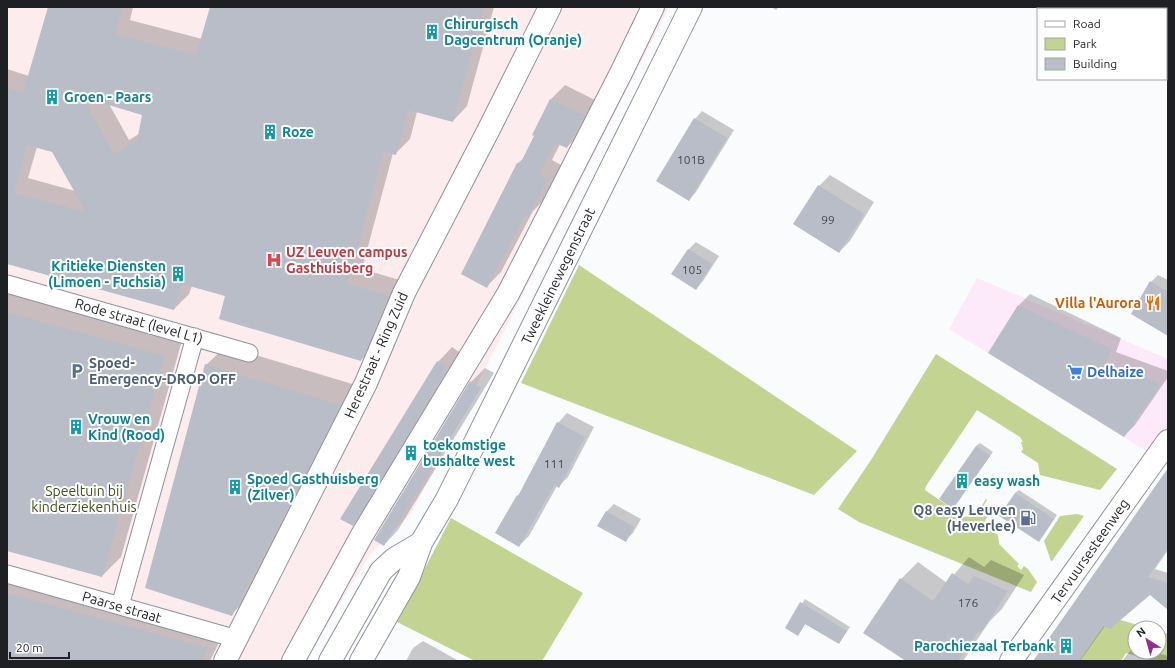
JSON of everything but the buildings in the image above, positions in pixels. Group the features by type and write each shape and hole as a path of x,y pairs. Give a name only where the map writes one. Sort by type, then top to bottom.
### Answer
{"street":[{"name":"Herestraat - Ring Zuid","path":"225,661 298,502 311,476 366,383 404,293 485,137 550,7"},
{"path":"293,661 362,535 508,294 621,74 653,7"},
{"name":"Tweekleinewegenstraat","path":"361,661 409,577 421,543 447,499 691,7"},
{"name":"Rode straat (level L1)","path":"7,284 249,353"},
{"path":"120,606 195,338"},
{"name":"Tervuursesteenweg","path":"1011,661 1168,441"},
{"name":"Tweekleinewegenstraat","path":"330,661 382,571 394,559 421,543"},
{"name":"Paarse straat","path":"7,574 236,639"}],"shaded area":[{"name":"UZ Leuven campus Gasthuisberg","path":"7,7 669,7 412,512 370,555 304,661 7,661"},
{"path":"977,278 1168,359 1168,441 1156,457 949,329"}],"green space":[{"path":"579,265 857,451 814,495 521,383"},
{"path":"936,354 1117,469 1100,490 1040,475 1038,463 1021,452 1023,449 1021,442 1023,442 1020,437 977,410 926,486 925,490 964,517 975,516 986,499 987,500 981,510 988,515 983,525 998,535 999,544 1019,564 1017,566 1021,570 1024,566 1028,569 1037,582 1031,592 859,522 838,509 871,460"},
{"path":"1077,514 1084,516 1051,561 1044,541 1060,516"},
{"path":"451,518 583,593 542,661 475,661 397,622"},
{"path":"1110,617 1127,622 1127,653 1121,661 1079,661"},
{"path":"1168,634 1168,661 1150,660 1167,660"}],"place":[{"name":"Chirurgisch Dagcentrum (Oranje)","path":"432,32"},
{"name":"Groen - Paars","path":"52,97"},
{"name":"Roze","path":"270,132"},
{"name":"UZ Leuven campus Gasthuisberg","path":"274,260"},
{"name":"Kritieke Diensten (Limoen - Fuchsia)","path":"178,274"},
{"name":"Villa l'Aurora","path":"1153,303"},
{"name":"Spoed- Emergency-DROP OFF","path":"77,371"},
{"name":"Delhaize","path":"1075,372"},
{"name":"Vrouw en Kind (Rood)","path":"76,427"},
{"name":"toekomstige bushalte west","path":"411,453"},
{"name":"easy wash","path":"962,481"},
{"name":"Spoed Gasthuisberg (Zilver)","path":"235,487"},
{"name":"Q8 easy Leuven (Heverlee)","path":"1028,518"},
{"name":"Parochiezaal Terbank","path":"1066,646"}],"park label":[{"name":"Speeltuin bij kinderziekenhuis","path":"84,500"}]}
